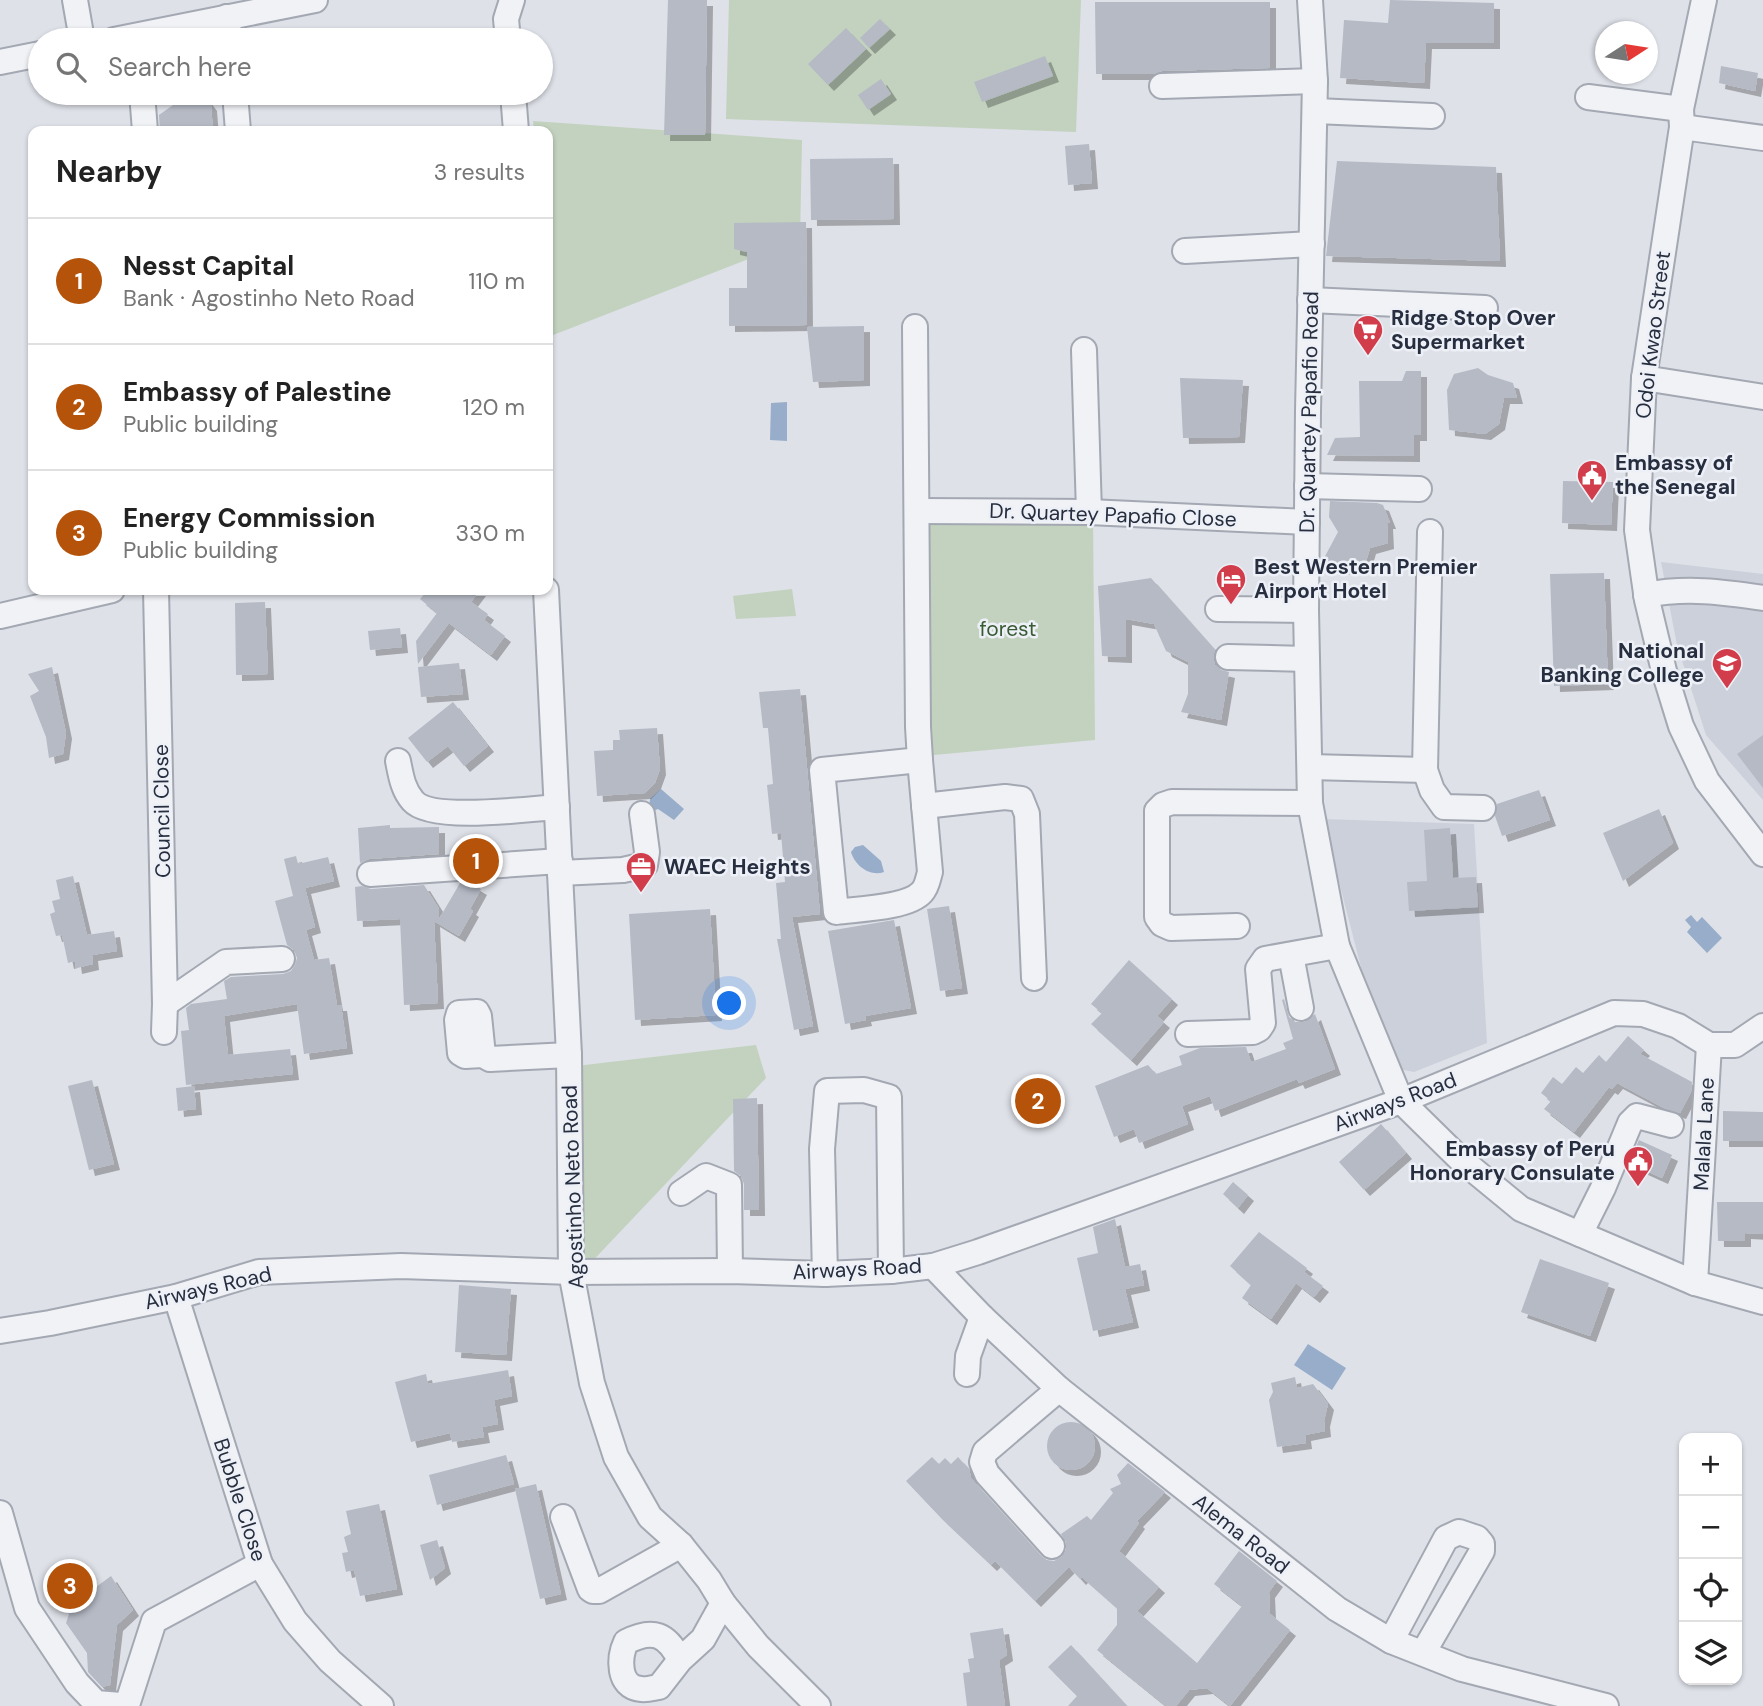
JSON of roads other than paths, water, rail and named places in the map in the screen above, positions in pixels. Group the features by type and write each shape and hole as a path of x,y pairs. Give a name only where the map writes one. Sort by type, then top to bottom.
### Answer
{"street":[{"path":"75,0 80,28"},
{"path":"231,28 315,0"},
{"name":"Dr. Quartey Papafio Road","path":"1310,0 1315,81 1312,244 1300,411 1307,486 1306,610 1310,803 1337,946 1401,1101 1459,1158 1521,1209 1695,1283 1763,1303"},
{"name":"Odoi Kwao Street","path":"1704,0 1681,118 1644,378 1637,530 1646,594 1664,671 1681,726 1707,781 1763,854"},
{"path":"0,62 28,56"},
{"path":"1162,86 1315,81"},
{"path":"1588,97 1763,138"},
{"path":"143,105 145,126"},
{"path":"236,105 238,126"},
{"path":"514,105 516,126"},
{"path":"1315,111 1432,116"},
{"path":"1185,251 1312,244"},
{"path":"1310,300 1485,308"},
{"path":"915,327 918,727 930,872 921,894 904,903 836,912 822,770 920,760"},
{"path":"1084,350 1089,512"},
{"path":"1644,378 1763,397"},
{"path":"1307,486 1419,489"},
{"name":"Dr. Quartey Papafio Close","path":"918,511 1089,512 1307,522"},
{"path":"1430,532 1425,770 1432,790 1444,807 1483,808"},
{"path":"1646,594 1687,590 1763,598"},
{"path":"0,616 90,595"},
{"name":"Council Close","path":"156,595 164,1032"},
{"name":"Agostinho Neto Road","path":"546,595 569,1055 571,1272 592,1383 616,1457 650,1517 681,1545 709,1580 723,1604 758,1646 818,1706"},
{"path":"1218,609 1306,610"},
{"path":"1228,657 1307,659"},
{"path":"398,761 402,782 414,803 424,809 468,814 557,807"},
{"path":"1310,767 1425,770"},
{"path":"924,806 1005,797 1021,799 1027,814 1034,978"},
{"path":"1237,926 1171,928 1157,918 1157,811 1172,802 1310,803"},
{"path":"370,874 560,867 623,870 645,865 647,852 642,814"},
{"path":"1188,1034 1253,1032 1259,1029 1263,1023 1258,969 1260,963 1265,959 1337,946"},
{"path":"1292,955 1301,1007"},
{"path":"165,1004 226,962 282,959"},
{"name":"Airways Road","path":"0,1331 176,1297 259,1272 401,1266 571,1272 730,1271 825,1274 933,1266 1401,1101 1614,1013 1643,1014 1678,1026 1709,1045"},
{"path":"1709,1045 1735,1045 1763,1026"},
{"name":"Malala Lane","path":"1695,1283 1709,1045"},
{"path":"483,1055 490,1059 569,1055"},
{"path":"825,1274 822,1149 827,1091 864,1090 889,1097 891,1271"},
{"path":"1580,1234 1630,1124 1637,1116 1671,1125"},
{"path":"681,1193 706,1176 729,1185 730,1271"},
{"name":"Alema Road","path":"933,1266 982,1317 1059,1389 1337,1609 1391,1641 1462,1669 1606,1706"},
{"name":"Bubble Close","path":"176,1297 260,1564 295,1621 330,1661 381,1706"},
{"path":"967,1374 967,1363 982,1317"},
{"path":"1052,1546 987,1474 982,1462 985,1452 1059,1389"},
{"path":"0,1513 8,1565 27,1608 77,1683 96,1703 121,1705 128,1702 154,1621 260,1564"},
{"path":"563,1517 593,1591 681,1545"},
{"path":"1391,1641 1446,1538 1459,1532 1477,1538 1482,1544 1482,1551 1423,1653"},
{"path":"680,1660 703,1639 723,1604"}],"water":[{"path":"787,402 787,441 770,440 771,403"},
{"path":"661,789 684,809 674,820 658,809 649,809 650,799"},
{"path":"863,845 881,861 884,872 868,872 856,862 851,852 855,847"},
{"path":"1691,915 1697,922 1702,917 1722,938 1707,953 1687,932 1691,927 1685,920"},
{"path":"1308,1344 1346,1368 1332,1390 1294,1365"}],"place":[{"name":"Ridge Stop Over Supermarket","path":"1368,357"},
{"name":"Embassy of the Senegal","path":"1592,502"},
{"name":"Best Western Premier Airport Hotel","path":"1231,606"},
{"name":"National Banking College","path":"1727,690"},
{"name":"Nesst Capital","path":"476,861"},
{"name":"WAEC Heights","path":"641,894"},
{"name":"Embassy of Palestine","path":"1038,1101"},
{"name":"Embassy of Peru Honorary Consulate","path":"1638,1188"},
{"name":"Energy Commission","path":"70,1586"}],"park label":[{"name":"forest","path":"1008,629"}]}
